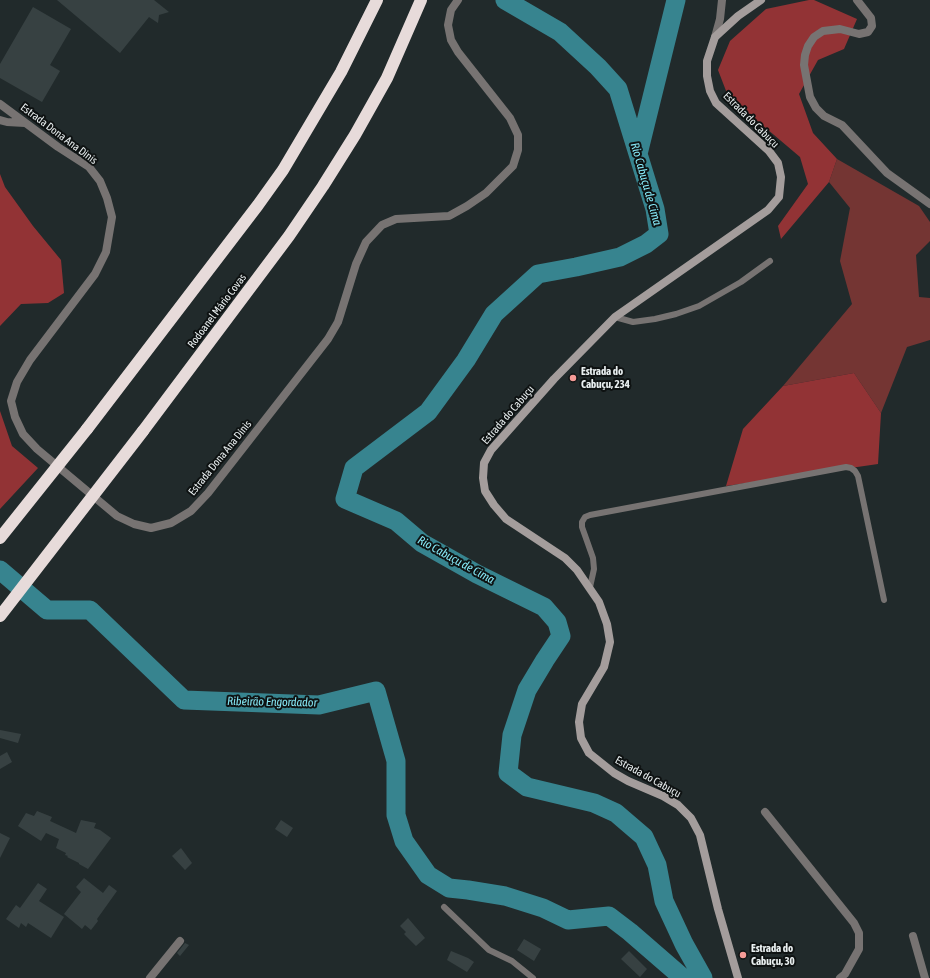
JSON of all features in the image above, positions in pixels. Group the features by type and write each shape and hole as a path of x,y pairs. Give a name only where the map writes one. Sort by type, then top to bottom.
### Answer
{"highway":[{"path":"0,538 87,429 283,170 341,72 377,0"},
{"name":"Rodoanel Mário Covas","path":"0,616 143,431 289,236 355,135 387,78 421,0"}],"main road":[{"path":"715,36 738,16 761,0"},
{"name":"Estrada do Cabuçu","path":"715,36 707,61 707,76 710,91 716,103 768,150 778,163 781,177 779,197 768,210 615,317 554,379 491,450 484,463 483,478 485,491 494,505 506,518 565,558 577,570 599,602 607,624 610,642 604,667 582,704 579,722 581,738 589,753 614,773 628,781 663,796 678,805 691,818 700,835 718,909 738,978"}],"street":[{"name":"Estrada Dona Ana Dinis","path":"0,104 58,147 89,167 100,181 107,198 112,217 106,252 95,274 30,360 17,382 11,401 14,417 23,434 37,448 117,516 134,524 152,528 171,523 191,511 208,492 328,339 338,322 356,264 366,242 382,225 396,219 449,216 486,193 513,166 518,150 518,135 510,118 458,52 451,40 448,25 451,10 458,0"},
{"path":"715,36 720,19 722,0"},
{"path":"857,0 871,18 872,26 868,32 859,34 840,29 823,31 814,37 808,46 804,65 810,97 816,108 824,116 842,125 887,173 930,204"},
{"path":"0,120 25,123"},
{"path":"765,812 854,923 859,933 859,949 845,974 840,978"},
{"path":"913,936 925,978"},
{"path":"150,978 180,941"}],"lane":[{"path":"615,317 633,322 655,319 691,309 725,292 770,262"},
{"path":"590,587 594,569 593,558 582,527 582,522 585,517 846,467 851,468 858,476 884,600"},
{"path":"444,907 490,950 512,961 533,978"}],"shaded area":[{"path":"814,0 857,19 844,49 818,60 799,94 813,133 837,159 829,182 781,239 778,226 808,184 800,157 728,96 718,70 730,41 766,9"},
{"path":"837,159 919,206 930,222 930,241 916,255 919,297 930,298 930,340 907,347 881,413 854,373 783,386 852,304 840,261 850,208 829,182"},
{"path":"0,174 5,187 33,226 61,260 64,293 48,303 21,304 0,326"},
{"path":"854,373 881,413 878,464 726,486 743,429 783,386"},
{"path":"0,411 12,446 38,468 0,509"}],"building":[{"path":"57,0 154,0 169,12 159,15 158,23 149,17 120,53"},
{"path":"33,7 71,29 50,65 60,71 42,102 0,78 0,64"},
{"path":"0,730 21,734 18,743 0,738"},
{"path":"7,752 12,762 0,769 0,756"},
{"path":"37,811 52,817 50,821 76,833 81,820 96,823 94,828 100,830 111,838 88,869 67,857 68,856 65,855 66,853 56,848 59,839 46,833 41,841 18,826 26,813 34,816"},
{"path":"281,820 293,828 287,837 275,829"},
{"path":"0,833 10,838 0,858"},
{"path":"181,848 192,863 185,870 172,856"},
{"path":"84,878 103,893 109,885 117,891 91,930 85,925 82,929 64,914 81,892 76,887"},
{"path":"38,883 47,889 39,901 64,917 51,938 28,923 26,927 21,923 19,928 6,919 16,905 20,908"},
{"path":"408,918 425,938 416,946 404,934 406,932 400,926"},
{"path":"524,939 541,949 534,961 517,950"},
{"path":"185,943 189,945 180,956 177,953"},
{"path":"451,951 474,962 467,972 447,960"},
{"path":"629,951 647,969 640,977 621,959"}],"waterway":[{"name":"Rio Cabuçu de Cima","path":"505,0 560,32 598,67 618,89 655,209 659,234 646,244 620,257 538,274 494,314 466,360 428,412 354,468 345,499 396,521 422,543 477,574 544,607 557,622 561,636 527,690 512,735 508,773 527,787 594,803 616,813 644,837 657,865 664,901 684,944 703,978"},
{"path":"638,154 676,0"},
{"name":"Ribeirão Engordador","path":"0,570 47,610 90,610 184,700 319,705 376,691 396,761 396,815 404,841 428,875 449,888 505,896 543,908 568,920 609,916 630,932 683,978"}],"place":[{"name":"Estrada do Cabuçu, 234","path":"573,378"},
{"name":"Estrada do Cabuçu, 30","path":"743,955"}]}
